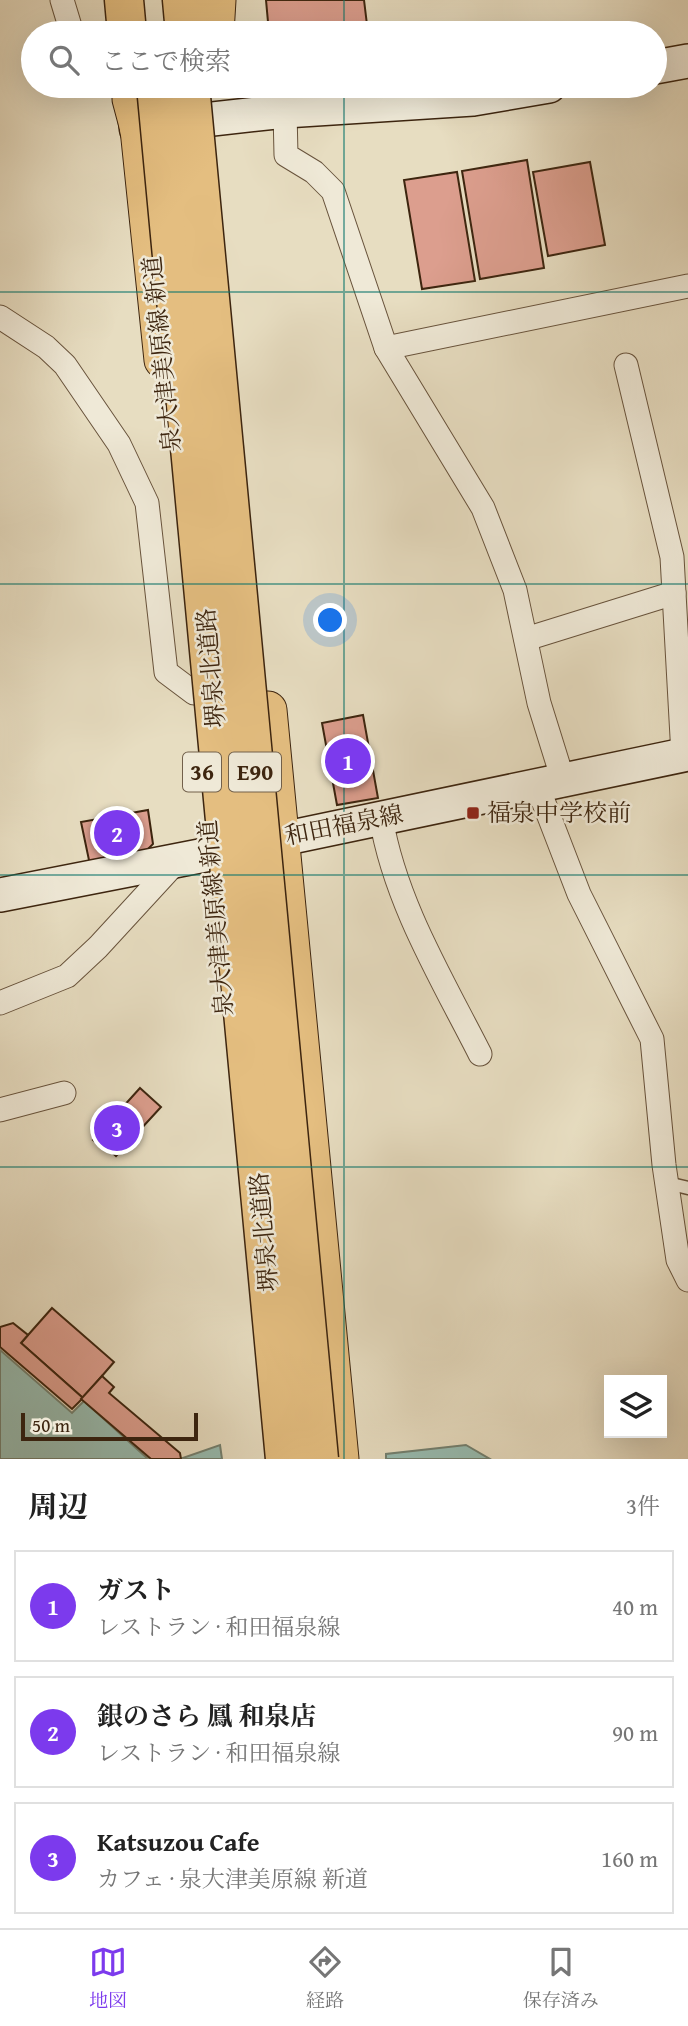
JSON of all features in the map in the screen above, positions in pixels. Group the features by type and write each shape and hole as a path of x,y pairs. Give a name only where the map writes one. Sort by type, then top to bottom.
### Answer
{"highway":[{"path":"123,21 148,0"},
{"path":"182,0 185,21"},
{"path":"197,0 198,21"},
{"path":"133,98 139,129"},
{"name":"堺泉北道路","path":"157,98 285,1459"},
{"name":"堺泉北道路","path":"203,98 319,1459"}],"main road":[{"path":"216,21 217,0"},
{"path":"667,65 688,61"},
{"path":"139,129 196,98"},
{"path":"203,98 281,838 340,1459"},
{"path":"222,98 285,111 479,98"},
{"name":"泉大津美原線 新道","path":"139,129 194,693 194,857 267,1459"},
{"name":"和田福泉線","path":"0,894 194,857 686,755"}],"street":[{"path":"62,0 68,21"},
{"path":"285,111 286,155 314,172 333,191 386,348 483,508 515,590 540,703 550,782 579,894 652,1039 678,1185 678,1260 688,1280"},
{"path":"386,348 688,286"},
{"path":"0,317 46,346 65,365 119,444 147,503 166,672 194,693"},
{"path":"626,365 673,557 686,755"},
{"path":"526,639 674,593"},
{"path":"381,818 387,852 404,900 480,1054"},
{"path":"0,1003 67,976 194,857"},
{"path":"0,1110 64,1093"}],"water":[{"path":"0,1350 72,1413 84,1401 148,1459 0,1459"},
{"path":"220,1445 222,1459 180,1459"},
{"path":"466,1445 490,1459 386,1459 386,1454"}],"building":[{"path":"266,0 364,0 367,21 268,21"},
{"path":"527,160 544,268 480,279 462,171"},
{"path":"590,162 605,245 548,256 533,172"},
{"path":"457,172 475,281 422,289 404,180"},
{"path":"363,715 378,798 337,805 322,723"},
{"path":"148,810 153,844 139,858 90,865 81,822"},
{"path":"140,1088 161,1107 116,1156 93,1140"},
{"path":"52,1308 114,1362 83,1398 21,1343"},
{"path":"13,1323 28,1335 21,1343 83,1398 72,1409 0,1347 0,1327"},
{"path":"102,1376 114,1387 109,1393 180,1453 181,1459 151,1459 81,1399"}],"place":[{"name":"ガスト","path":"348,761"},
{"name":"福泉中学校前","path":"473,813"},
{"name":"銀のさら 鳳 和泉店","path":"117,833"},
{"name":"Katsuzou Cafe","path":"117,1128"}]}
